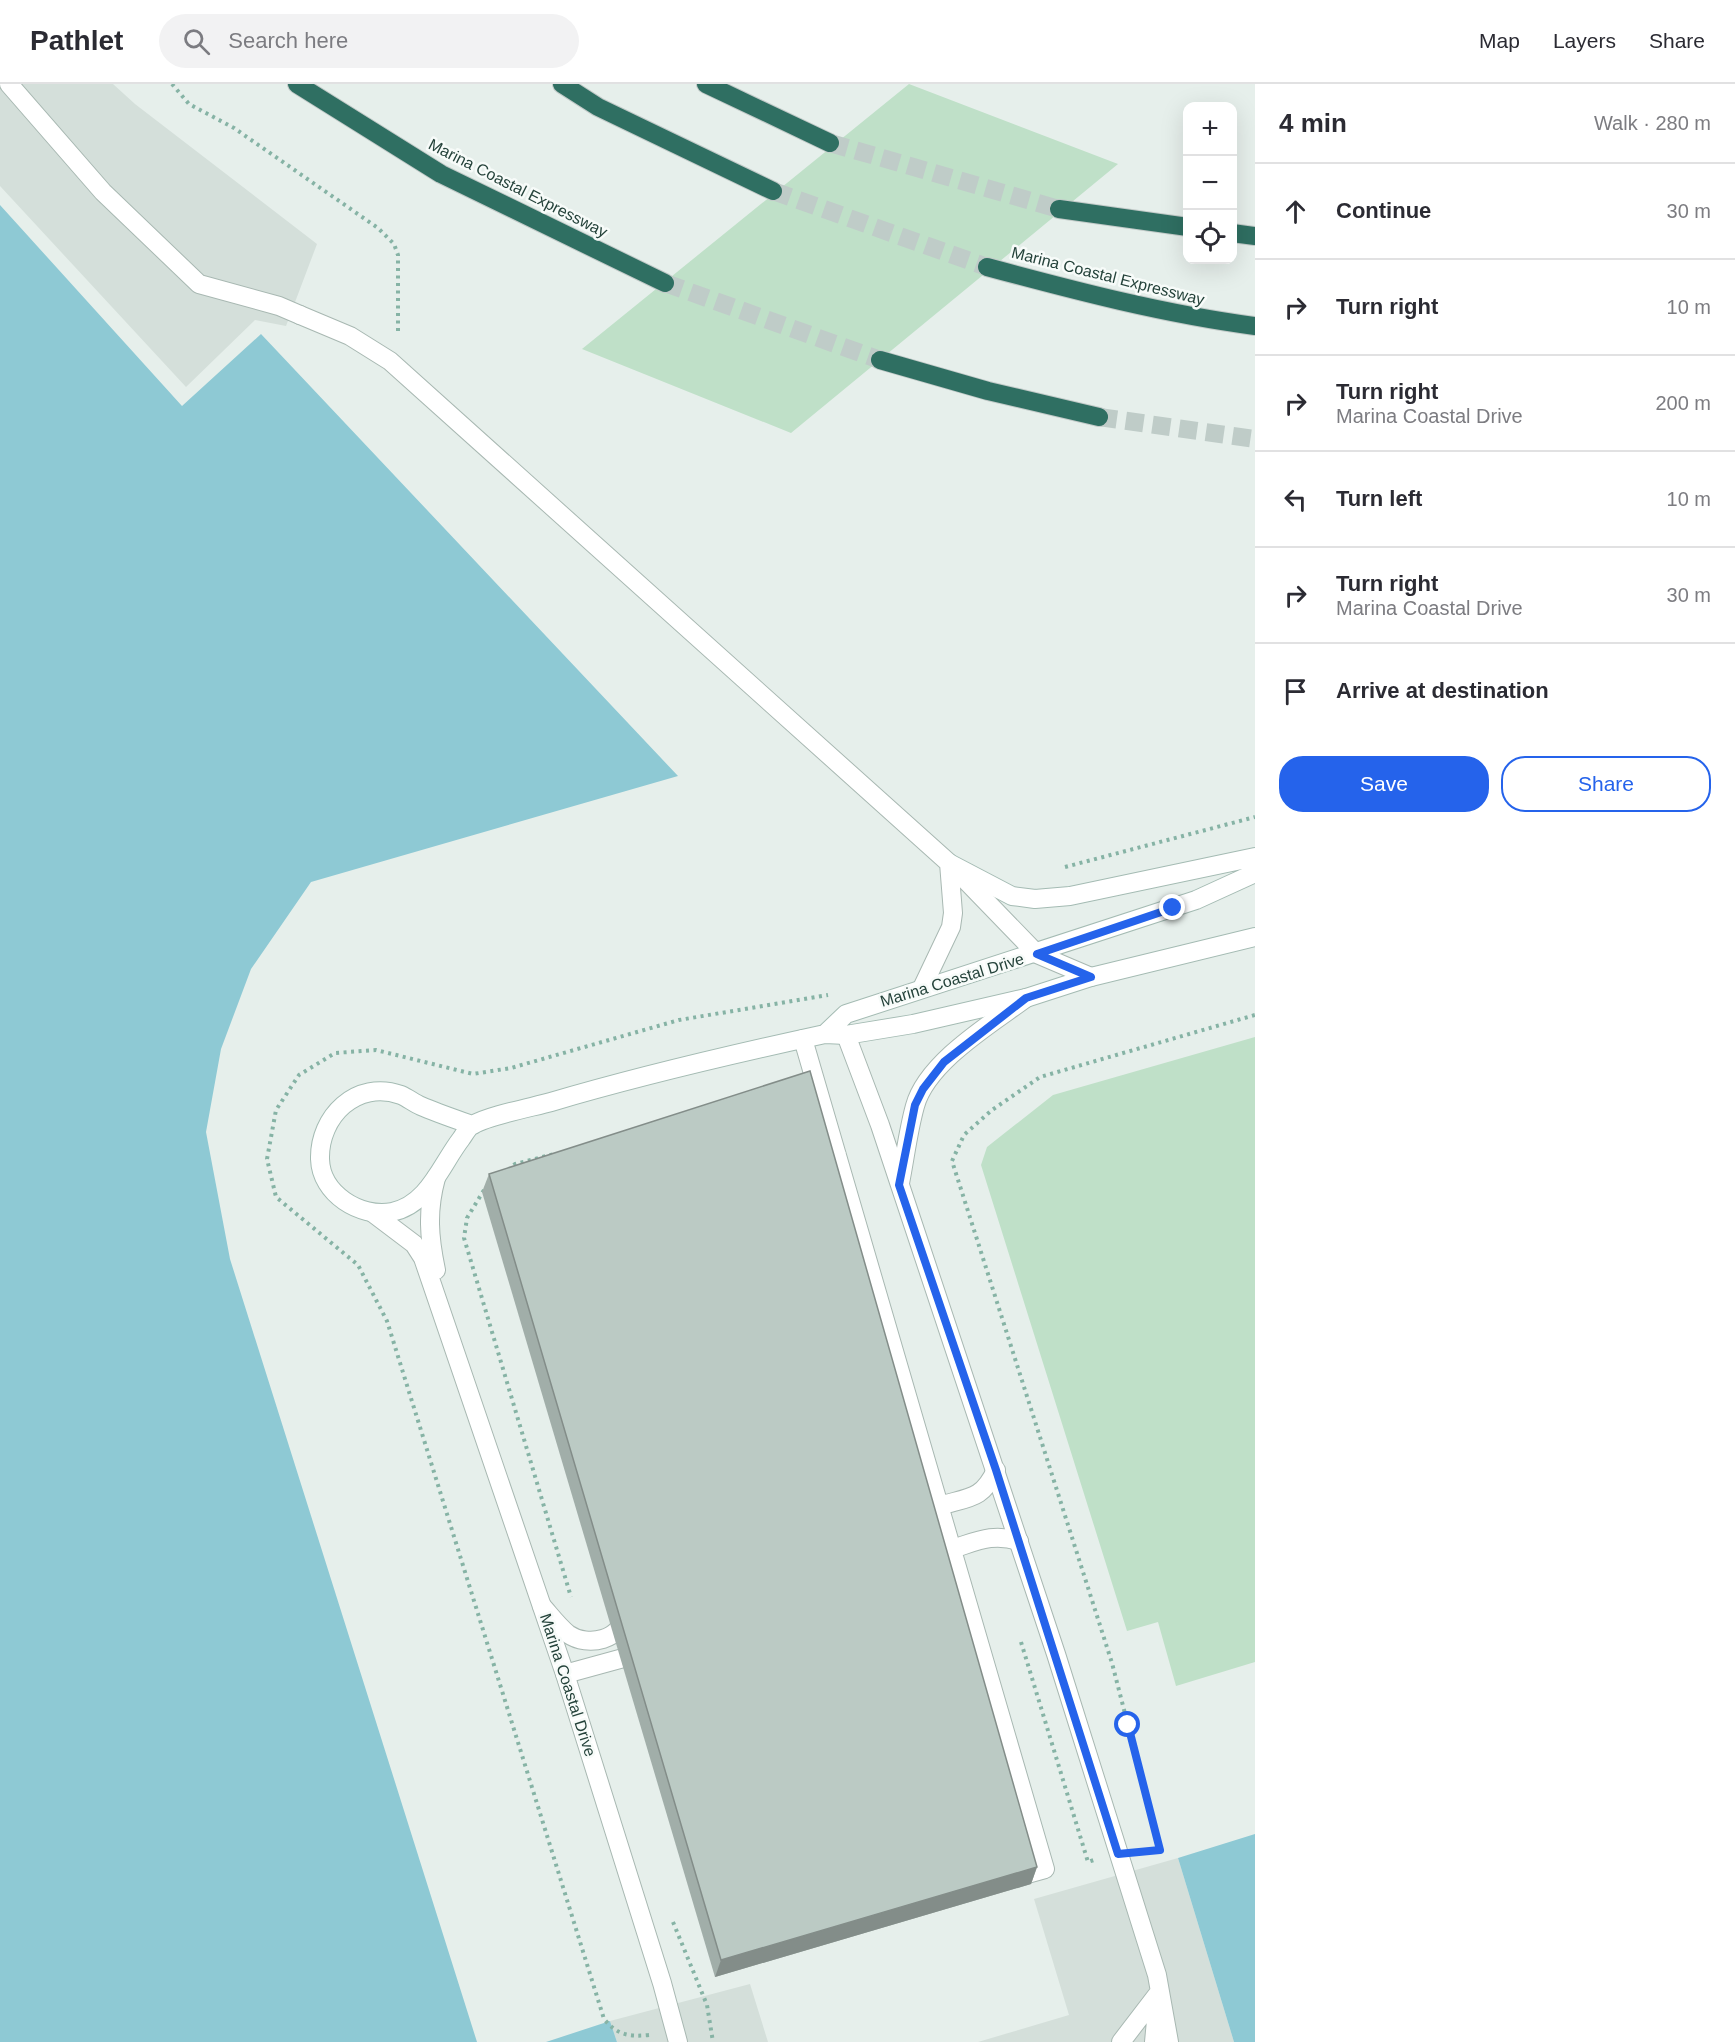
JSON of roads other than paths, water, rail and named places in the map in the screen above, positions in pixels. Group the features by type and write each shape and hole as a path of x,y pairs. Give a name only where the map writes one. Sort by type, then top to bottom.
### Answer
{"highway":[{"name":"Marina Coastal Expressway","path":"297,84 441,174 665,283"},
{"path":"562,84 598,107 773,191"},
{"path":"706,84 830,143"},
{"path":"1059,209 1183,225"},
{"path":"1237,233 1255,236"},
{"name":"Marina Coastal Expressway","path":"987,267 1087,295 1199,319 1255,326"},
{"path":"880,360 988,391 1099,417"}],"street":[{"path":"9,84 103,192 199,284 279,306 350,336 390,361 949,863 1037,954 1091,977"},
{"path":"949,863 1012,896 1035,899 1070,896 1255,857"},
{"path":"922,988 951,927 953,913 949,863"},
{"name":"Marina Coastal Drive","path":"825,1034 846,1014 922,988 1037,954 1196,900 1255,873"},
{"name":"Marina Coastal Drive","path":"472,1125 444,1162 425,1194 410,1206 392,1212 373,1213 355,1208 339,1197 327,1182 320,1164 320,1143 327,1123 340,1107 358,1096 379,1092 400,1095 419,1106 472,1125 646,1074 825,1034 846,1035 913,1024 1026,998 1091,977 1255,938"},
{"name":"Marina Coastal Drive","path":"899,1185 915,1105 923,1089 944,1062 1026,998"},
{"path":"846,1035 1019,1541 1157,1975 1168,2042"},
{"path":"803,1039 1045,1869 1000,1882"},
{"path":"800,1125 815,1133 837,1155"},
{"name":"Marina Coastal Drive","path":"436,1178 429,1203 428,1228 447,1331"},
{"name":"Marina Coastal Drive","path":"373,1213 414,1244 419,1251 565,1674 676,2035"},
{"path":"939,1506 977,1495 987,1487 996,1470"},
{"path":"952,1549 990,1537 1001,1536 1019,1541"},
{"path":"542,1606 570,1635 594,1641 613,1636 623,1622 624,1605 621,1593"},
{"path":"565,1674 638,1654 645,1676"},
{"path":"1154,2042 1158,1994 1157,1975"},
{"path":"1121,2042 1158,1994"}],"water":[{"path":"0,205 182,406 261,334 678,776 311,882 251,969 221,1049 206,1132 230,1259 477,2042 0,2042"},
{"path":"1255,1834 1255,2042 1234,2042 1178,1858"},
{"path":"610,2021 617,2042 546,2042"}],"tunnel":[{"path":"830,143 1059,209"},
{"path":"773,191 987,267"},
{"path":"665,283 880,360"},
{"path":"1099,417 1255,439"}]}
